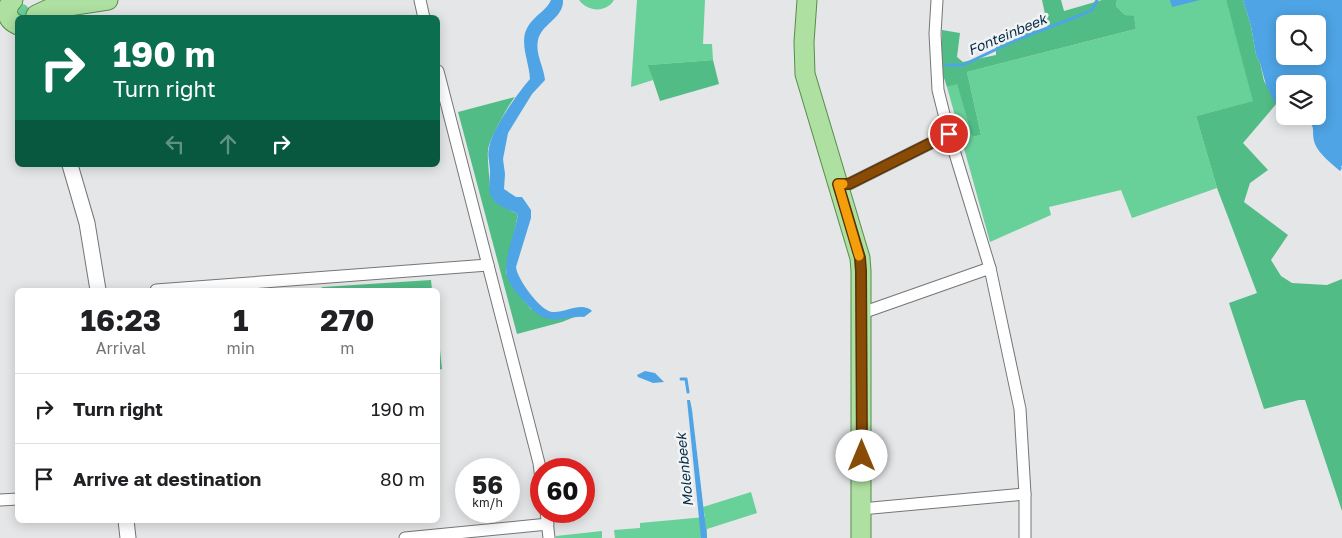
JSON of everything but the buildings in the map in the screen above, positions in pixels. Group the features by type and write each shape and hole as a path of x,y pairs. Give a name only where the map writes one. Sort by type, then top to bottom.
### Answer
{"main road":[{"path":"33,8 46,3 64,0"},
{"path":"33,8 49,8 108,0"},
{"path":"807,1 804,49 805,74 860,258 862,312 861,538"}],"street":[{"path":"420,0 423,15"},
{"path":"937,0 935,34 938,90 949,134 990,268 1020,409 1025,494 1025,538"},
{"path":"440,79 538,458"},
{"path":"838,184 849,184 949,134"},
{"path":"71,167 87,223 98,288"},
{"path":"183,288 488,265"},
{"path":"862,312 990,268"},
{"path":"861,509 1025,494"},
{"path":"0,500 15,499"},
{"path":"126,523 128,538"},
{"path":"405,538 548,524 549,538"}],"green space":[{"path":"579,0 614,0 602,9 592,9"},
{"path":"637,0 705,0 703,44 712,44 713,60 649,65 653,80 631,87"},
{"path":"1042,0 1061,0 1064,11 1102,0 1117,0 1116,6 1125,15 1134,16 1136,29 967,72 981,135 972,137 957,84 947,87 942,72 942,30 960,33 957,57 963,62 996,55 996,38 1048,28"},
{"path":"1117,0 1226,0 1254,101 1196,116 1217,188 1132,218 1121,190 1049,207 1051,215 990,242 947,87 957,83 972,137 981,135 967,72 1136,29 1134,17 1125,15 1116,6"},
{"path":"1226,0 1243,0 1264,81 1276,101 1276,104 1243,143 1268,170 1250,183 1244,202 1288,235 1271,260 1281,276 1292,283 1327,285 1342,279 1342,511 1305,400 1264,409 1229,303 1257,293 1217,188 1196,116 1253,101"},
{"path":"22,4 28,8 28,15 16,15 15,11 17,6"},
{"path":"713,60 719,84 660,101 648,65"},
{"path":"515,97 499,123 488,150 489,186 511,211 518,214 506,272 512,286 531,309 572,317 577,316 517,334 458,112"},
{"path":"431,280 432,288 321,288"},
{"path":"440,350 442,369 440,370"},
{"path":"751,492 757,513 707,529 707,538 615,538 614,530 640,528 640,523 705,517 703,507"},
{"path":"602,531 602,538 556,538 556,536"}],"water":[{"path":"551,0 563,0 560,12 543,30 538,40 537,45 545,80 532,94 508,133 503,159 504,189 516,197 522,197 531,210 531,218 516,267 521,279 530,294 548,311 558,312 583,307 592,311 584,317 557,319 545,318 535,312 517,294 508,279 506,264 518,214 500,206 490,195 488,154 491,140 500,122 512,102 530,79 524,42 527,28"},
{"path":"1170,0 1200,0 1172,7"},
{"path":"1243,0 1342,0 1342,168 1340,171 1317,148 1311,125 1326,125 1326,75 1276,75 1276,104 1266,85 1256,55 1251,26"},
{"path":"645,371 655,373 664,382 653,383 638,377 637,375"},
{"path":"687,400 690,400 692,410 707,538 701,538"}],"waterway":[{"name":"Fonteinbeek","path":"946,65 963,65 1016,40 1081,15 1092,10 1097,0"},
{"name":"Molenbeek","path":"681,379 686,379 688,392"}],"slow traffic":[{"path":"843,184 838,184 859,256"}],"route":[{"path":"862,456 860,258 838,184 849,184 949,134"}]}
